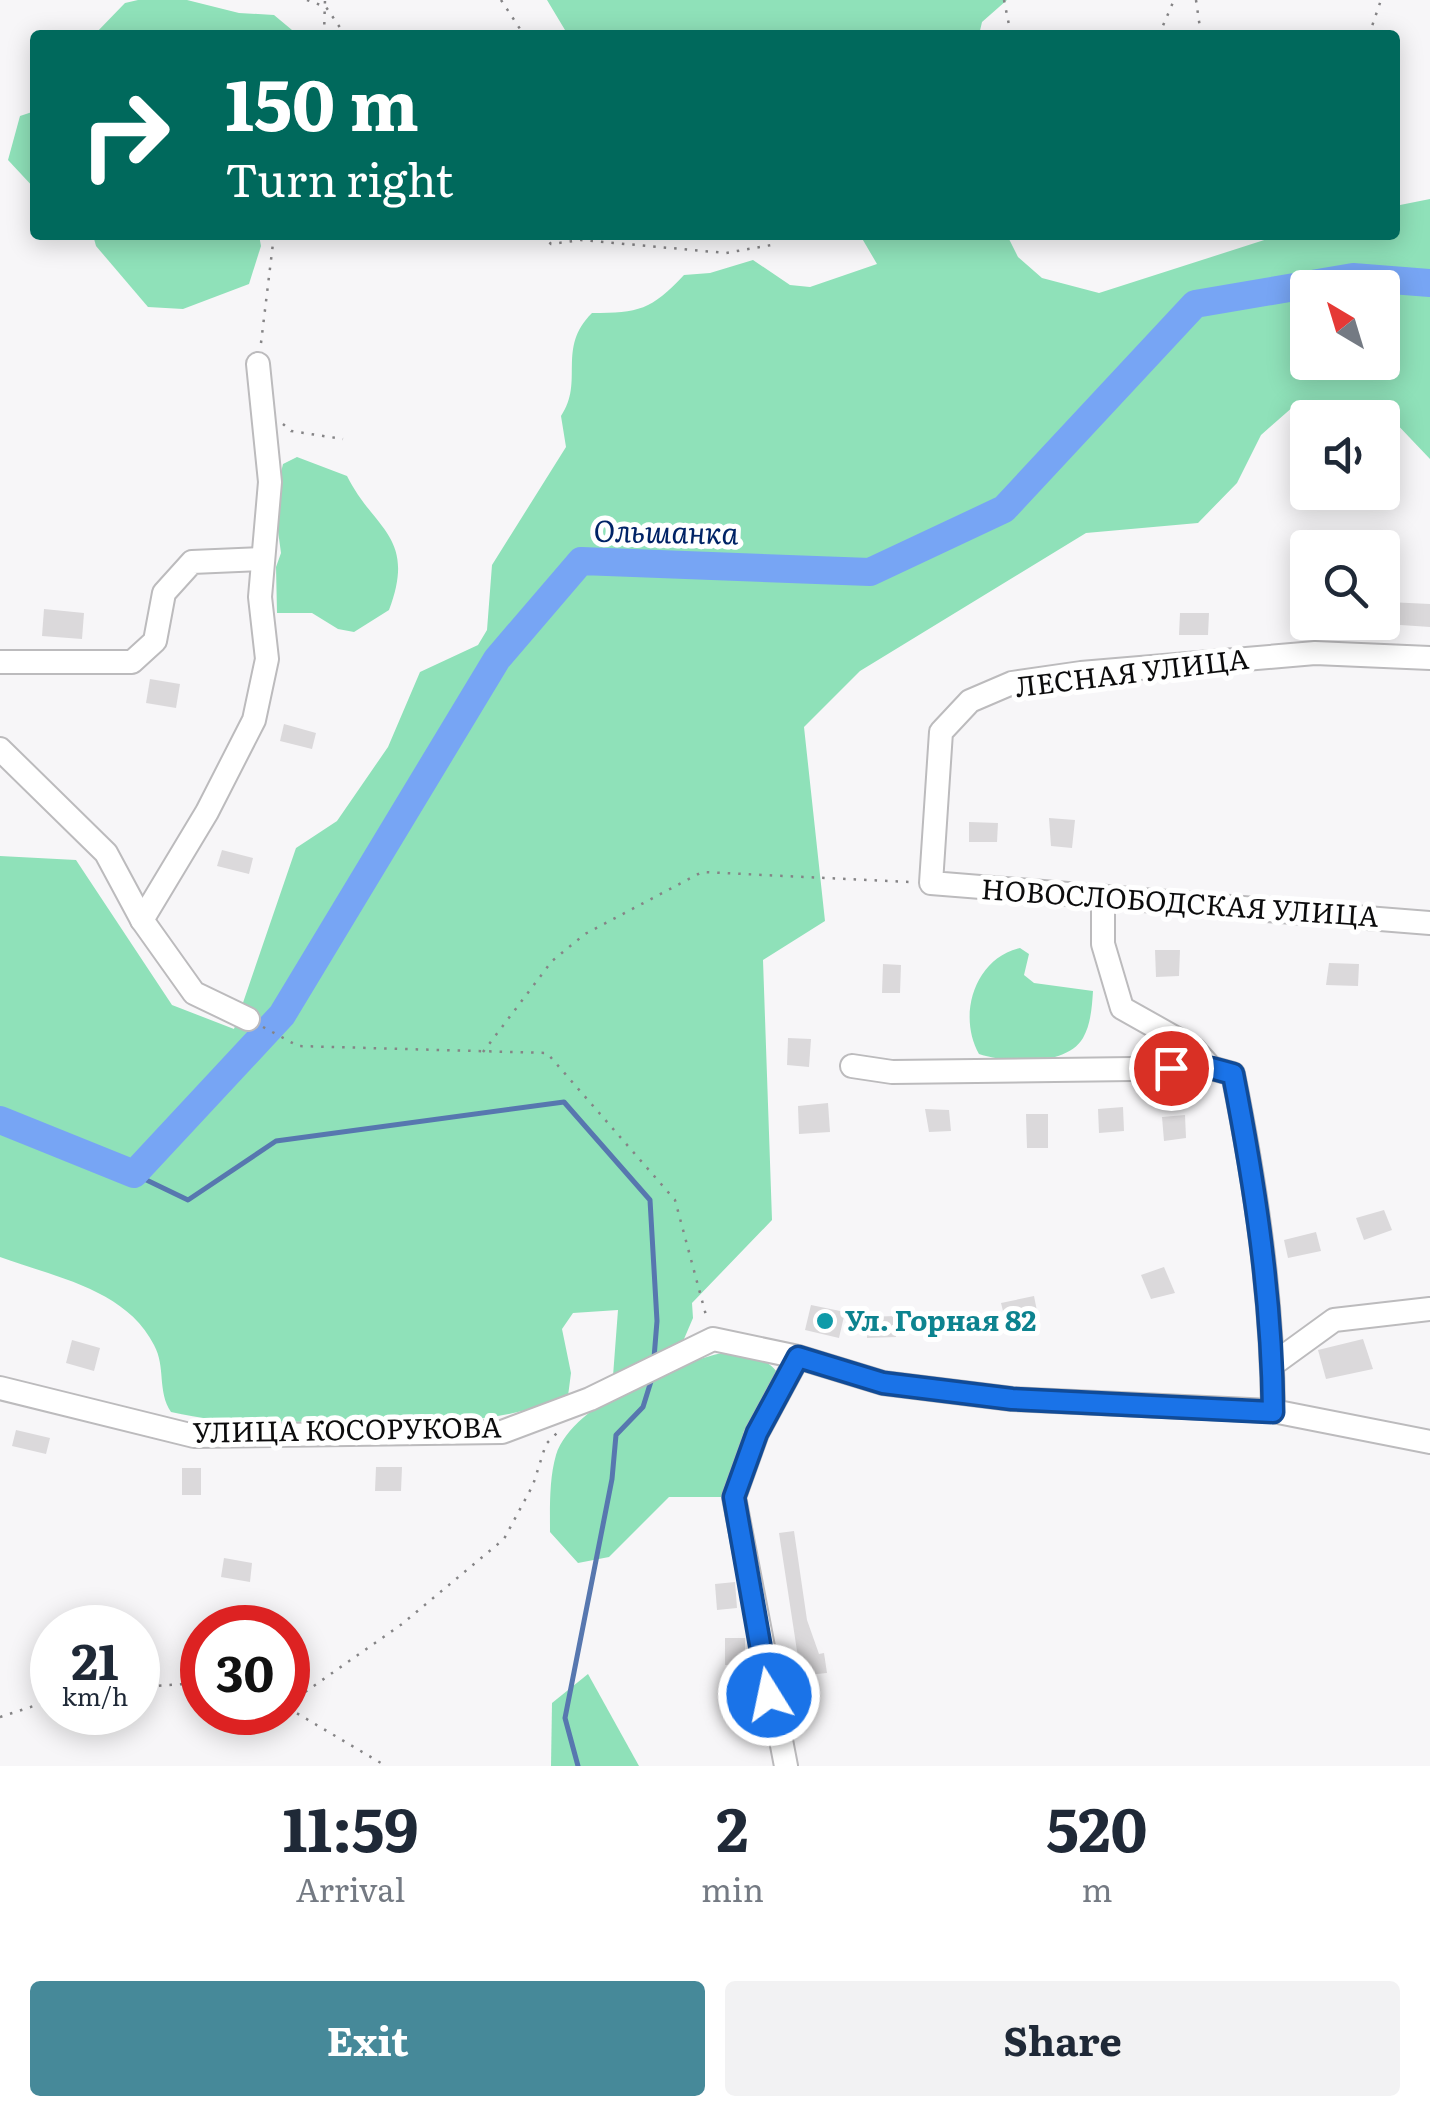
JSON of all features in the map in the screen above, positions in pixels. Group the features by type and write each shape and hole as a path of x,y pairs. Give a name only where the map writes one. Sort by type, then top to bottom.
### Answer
{"street":[{"path":"142,920 208,812 254,720 267,659 260,598 270,482 258,364"},
{"path":"0,662 132,662 155,641 164,593 192,562 262,559"},
{"name":"ЛЕСНАЯ УЛИЦА","path":"930,883 942,732 970,700 1012,683 1081,673 1314,653 1430,658"},
{"path":"0,749 106,852 142,920 194,993 248,1020"},
{"name":"НОВОСЛОБОДСКАЯ УЛИЦА","path":"930,883 1430,923"},
{"path":"1103,896 1103,944 1122,1008 1194,1048 1211,1068"},
{"path":"852,1066 892,1072 1211,1068 1233,1074 1254,1170 1273,1412"},
{"path":"1272,1365 1334,1320 1430,1308"},
{"path":"712,1340 798,1357 883,1383 1012,1399 1273,1412 1430,1442"},
{"name":"УЛИЦА КОСОРУКОВА","path":"0,1388 194,1436 502,1432 686,1356 712,1340"},
{"path":"786,1766 734,1497 757,1433 798,1357"}],"path":[{"path":"307,0 326,8 341,30"},
{"path":"324,30 325,0"},
{"path":"500,0 521,30"},
{"path":"1004,0 1011,30"},
{"path":"1161,30 1174,0"},
{"path":"1196,0 1200,30"},
{"path":"1371,30 1381,0"},
{"path":"258,364 273,240"},
{"path":"547,240 551,244 580,240 726,253 777,244"},
{"path":"277,417 291,432 343,439"},
{"path":"483,1052 552,960 585,934 702,872 930,883"},
{"path":"280,1036 298,1046 547,1053 675,1200 712,1340"},
{"path":"310,1690 402,1624 504,1539 533,1486 546,1444 568,1421"},
{"path":"0,1718 30,1708"},
{"path":"310,1719 386,1766"}],"green space":[{"path":"187,0 239,13 274,15 292,30 99,30 125,3"},
{"path":"547,0 1007,0 982,22 980,30 565,30"},
{"path":"30,113 30,184 8,160 20,116"},
{"path":"1430,199 1430,459 1400,427 1400,400 1290,400 1290,410 1261,435 1237,483 1198,523 1086,533 860,671 804,727 825,921 763,960 772,1220 692,1303 693,1318 678,1353 613,1376 618,1310 573,1313 562,1329 571,1373 568,1396 510,1414 422,1423 252,1422 171,1412 154,1345 126,1310 87,1288 0,1257 0,856 76,860 172,1005 234,1029 296,848 337,821 388,747 420,672 478,645 487,630 492,565 566,447 561,416 571,390 575,339 592,313 643,307 662,296 684,275 710,273 753,260 790,285 810,287 877,264 863,240 1010,240 1018,257 1042,278 1099,293 1264,240 1400,240 1400,205"},
{"path":"94,240 260,240 261,246 249,284 183,309 148,307"},
{"path":"297,457 347,476 395,549 398,565 389,610 354,632 338,629 312,613 277,613 276,567 281,553 274,501 283,464"},
{"path":"1020,948 1029,954 1024,975 1034,983 1093,991 1086,1033 1063,1054 1019,1061 979,1054 970,1022 974,990 992,963"},
{"path":"730,1351 765,1361 779,1376 744,1431 724,1497 669,1497 609,1557 578,1563 550,1532 554,1464 567,1435 606,1401 631,1387 684,1364"},
{"path":"588,1674 639,1766 551,1766 552,1703"}],"building":[{"path":"1400,603 1430,604 1430,627 1400,625"},
{"path":"44,609 84,613 82,639 42,636"},
{"path":"1180,613 1209,613 1208,635 1179,635"},
{"path":"150,679 180,684 176,708 146,703"},
{"path":"284,724 316,733 312,749 280,741"},
{"path":"1049,818 1075,820 1072,848 1051,846"},
{"path":"969,822 998,823 997,842 969,842"},
{"path":"222,850 253,858 249,874 217,866"},
{"path":"1155,950 1180,950 1179,976 1156,977"},
{"path":"1329,963 1359,964 1358,986 1326,985"},
{"path":"883,964 901,965 900,993 882,993"},
{"path":"788,1038 811,1039 809,1067 787,1065"},
{"path":"828,1103 830,1132 799,1134 798,1106"},
{"path":"1123,1107 1124,1131 1099,1133 1098,1109"},
{"path":"925,1109 949,1110 951,1131 929,1132"},
{"path":"1026,1114 1048,1114 1048,1148 1027,1148"},
{"path":"1185,1115 1186,1138 1164,1141 1162,1117"},
{"path":"1384,1210 1392,1230 1364,1240 1356,1218"},
{"path":"1316,1232 1321,1251 1288,1258 1284,1240"},
{"path":"1164,1267 1175,1293 1151,1299 1141,1275"},
{"path":"1034,1296 1038,1316 1006,1323 1001,1303"},
{"name":"Ул. Горная 82","path":"811,1305 845,1312 839,1338 805,1330"},
{"path":"895,1316 896,1337 867,1338 867,1317"},
{"path":"1363,1339 1373,1369 1326,1379 1318,1350"},
{"path":"72,1340 100,1348 94,1371 66,1363"},
{"path":"16,1430 50,1438 46,1454 12,1446"},
{"path":"376,1467 402,1467 401,1491 375,1491"},
{"path":"182,1468 201,1468 201,1495 182,1495"},
{"path":"794,1531 807,1620 819,1654 824,1653 827,1673 807,1675 806,1664 799,1664 779,1533"},
{"path":"224,1558 252,1563 250,1582 221,1577"},
{"path":"735,1582 737,1608 717,1610 715,1584"},
{"path":"725,1638 745,1638 745,1665 725,1665"}],"waterway":[{"name":"Ольшанка","path":"0,1120 134,1174 282,1015 497,659 581,561 870,572 1004,509 1195,304 1353,277 1430,283"},
{"path":"134,1174 188,1200 276,1141 564,1102 650,1200 657,1321 654,1358"},
{"path":"578,1766 565,1718 612,1479 616,1435 643,1407 652,1378"}],"place":[{"name":"Ул. Горная 82","path":"825,1321"}],"route":[{"path":"769,1695 734,1497 757,1433 798,1357 883,1383 1012,1399 1146,1402 1273,1412 1271,1321 1254,1170 1233,1074 1211,1068 1171,1068"}]}
